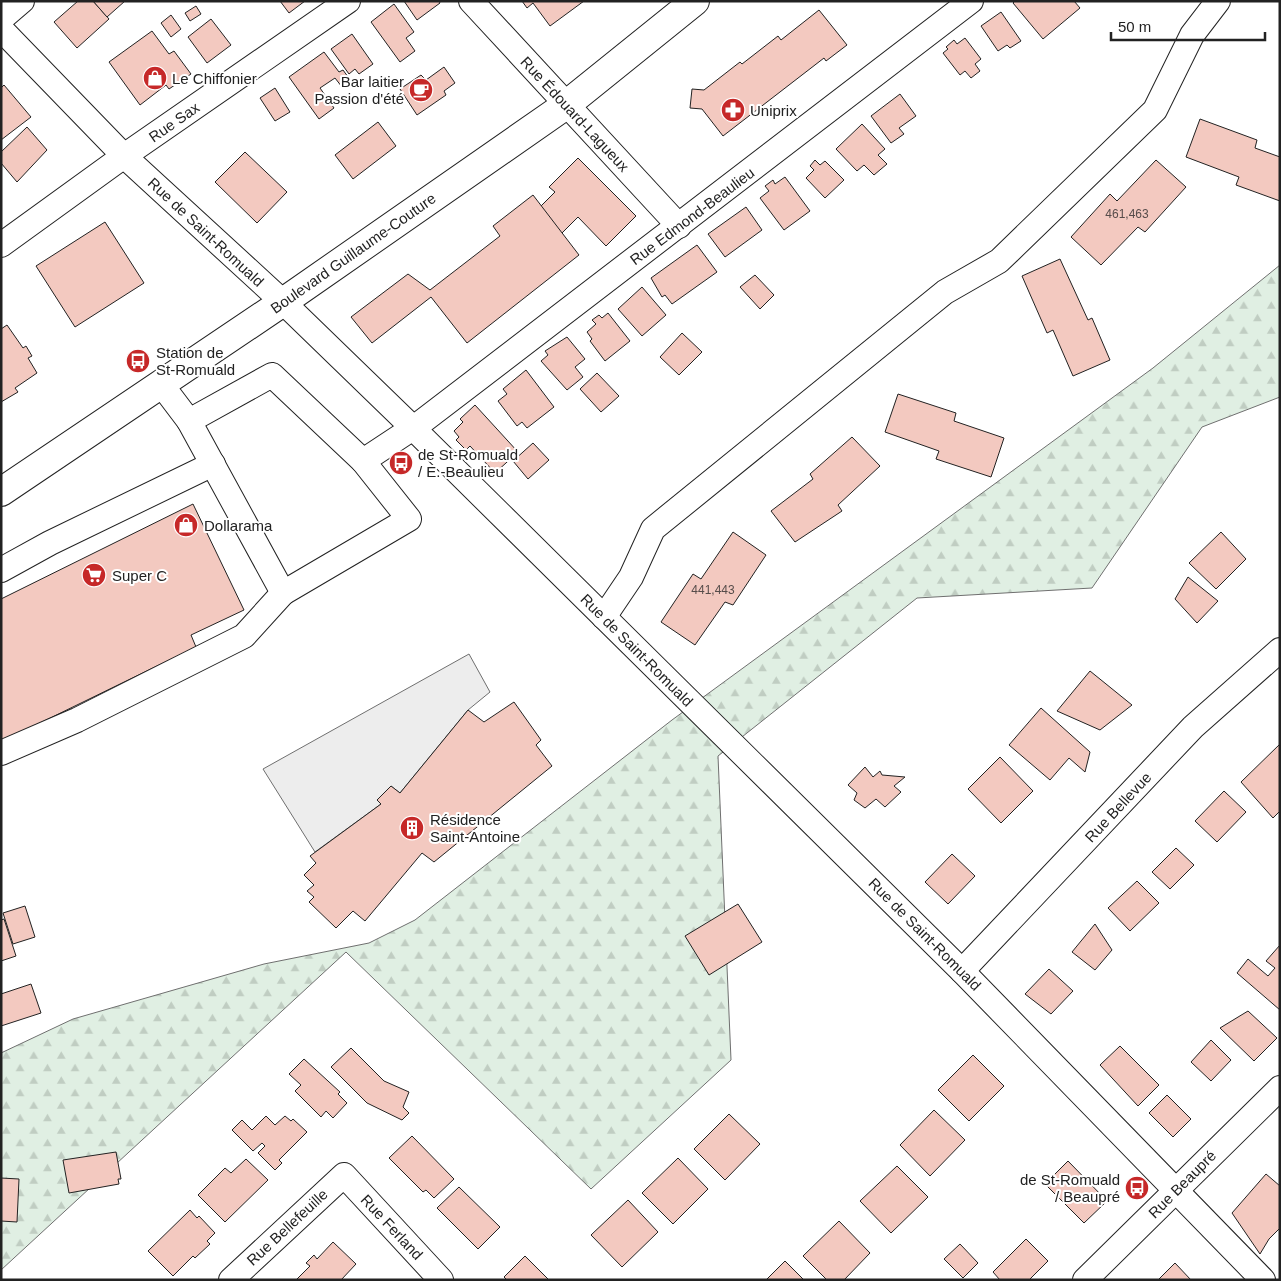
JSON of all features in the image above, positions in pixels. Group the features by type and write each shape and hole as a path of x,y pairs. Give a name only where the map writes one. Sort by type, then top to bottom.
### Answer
{"main road":[{"name":"Boulevard Guillaume-Couture","path":"1,492 283,302 566,104 695,1"}],"street":[{"path":"1,19 22,1"},
{"name":"Rue Sax","path":"1,245 124,156 348,1"},
{"name":"Rue Édouard-Lagueux","path":"471,1 679,226"},
{"name":"Rue Edmond-Beaulieu","path":"363,461 413,428 971,1"},
{"path":"604,617 631,577 654,529 945,292 999,261 1155,110 1192,35 1218,1"},
{"name":"Rue de Saint-Romuald","path":"1,29 124,156 283,302 413,428 962,971 1263,1280"},
{"path":"1,753 76,720 244,636 283,593 409,519 363,461 272,374 189,421"},
{"path":"161,384 189,421 283,593"},
{"path":"1,570 50,543 213,464"},
{"name":"Rue Bellevue","path":"962,971 1193,727 1280,650"},
{"name":"Rue Beaupré","path":"1085,1280 1280,1088"},
{"name":"Rue Bellefeuille","path":"231,1280 344,1175"},
{"name":"Rue Ferland","path":"344,1175 441,1280"}],"green space":[{"path":"1280,265 1280,397 1202,427 1092,588 917,598 718,756 731,1060 591,1189 346,952 1,1270 1,1053 73,1019 264,964 369,943 415,920 672,720 1153,368"}],"shaded area":[{"path":"469,654 490,692 468,710 400,793 391,786 377,800 381,804 315,852 263,769"}],"building":[{"path":"78,1 93,1 109,19 77,48 54,22"},
{"path":"93,1 125,1 107,17"},
{"path":"280,1 305,1 289,13"},
{"path":"404,1 439,1 440,3 417,20"},
{"path":"522,1 584,1 550,26 533,3 527,8"},
{"path":"1015,1 1074,1 1080,8 1043,39 1013,3"},
{"path":"394,4 414,32 406,38 415,51 400,62 371,22"},
{"path":"196,6 201,14 190,21 185,13"},
{"path":"819,10 847,45 826,61 824,58 723,136 702,109 690,108 692,89 704,90 778,36 781,40"},
{"path":"1001,12 1021,41 1010,48 1007,45 998,51 981,26"},
{"path":"171,15 181,29 171,37 161,23"},
{"path":"211,19 231,45 207,63 188,37"},
{"path":"152,31 169,54 174,51 191,74 169,89 166,85 140,105 109,62"},
{"path":"352,34 373,64 359,74 355,69 349,74 331,49"},
{"path":"965,38 981,59 975,64 980,71 971,78 965,71 960,75 943,53 948,49 946,47 954,40 957,44"},
{"path":"324,52 339,72 343,70 351,81 342,87 335,78 320,88 334,108 319,119 289,77"},
{"path":"444,67 455,83 444,91 446,95 417,115 400,89 421,75 426,80"},
{"path":"4,85 31,117 1,140 1,88"},
{"path":"275,88 290,112 275,121 260,98"},
{"path":"900,94 916,116 899,128 904,134 891,143 871,116"},
{"path":"1200,119 1257,140 1255,148 1280,157 1280,201 1236,185 1239,177 1186,157"},
{"path":"378,122 396,146 353,179 335,155"},
{"path":"862,124 885,149 878,155 887,164 874,175 864,165 857,171 836,149"},
{"path":"27,127 47,150 17,182 1,163 1,152"},
{"path":"245,152 287,192 257,223 215,182"},
{"path":"578,158 636,216 606,246 578,217 561,234 537,210 555,192 549,187"},
{"path":"815,160 820,165 825,161 844,180 825,198 806,178 814,170 810,166"},
{"path":"1156,160 1186,187 1145,232 1138,227 1101,265 1071,237 1110,194 1117,201"},
{"path":"785,177 810,211 784,230 760,198 769,191 765,186 773,180 775,184"},
{"path":"533,195 579,255 467,343 431,297 372,343 351,317 408,274 430,290 500,236 493,226"},
{"path":"746,207 762,230 725,257 708,234"},
{"path":"105,222 144,283 75,327 36,266"},
{"path":"697,245 717,272 672,304 665,295 662,297 651,278"},
{"path":"1060,259 1088,320 1092,318 1110,360 1073,376 1053,330 1047,333 1022,276"},
{"path":"755,275 774,295 760,309 740,287"},
{"path":"642,287 666,315 642,336 618,309"},
{"path":"608,313 630,341 605,361 590,341 592,339 587,332 596,324 592,320 599,315 602,318"},
{"path":"7,325 23,348 26,346 32,356 28,358 37,373 15,388 18,392 1,402 1,329"},
{"path":"682,333 702,352 679,375 660,357"},
{"path":"567,337 585,359 575,367 583,377 567,390 541,361 548,355 545,351"},
{"path":"526,370 554,407 527,428 522,422 517,426 498,401 507,394 503,389"},
{"path":"597,373 619,396 601,412 580,389"},
{"path":"898,394 956,413 954,421 1004,438 991,477 936,459 939,451 885,432"},
{"path":"475,405 518,452 495,473 470,446 466,450 456,440 459,437 454,431 463,422 460,419"},
{"path":"852,437 880,466 838,505 842,511 795,542 771,511 813,479 810,474"},
{"path":"533,443 549,460 528,479 513,461"},
{"path":"193,504 244,610 191,635 196,647 1,742 1,599"},
{"path":"733,532 766,555 733,605 725,602 695,645 661,622 693,574 701,579"},
{"path":"1221,532 1246,559 1216,589 1189,563"},
{"path":"1188,577 1218,601 1197,623 1175,599"},
{"path":"1090,671 1132,705 1100,730 1057,711"},
{"name":"Résidence Saint-Antoine","path":"514,702 541,740 536,745 552,766 434,862 422,853 365,921 353,911 336,928 309,902 314,897 307,891 314,885 304,875 316,863 310,856 381,804 377,800 391,786 400,793 468,710 484,722"},
{"path":"1041,708 1090,752 1085,772 1069,758 1050,780 1009,745"},
{"path":"1280,744 1280,811 1273,818 1241,782"},
{"path":"1000,757 1033,791 1001,823 968,789"},
{"path":"865,767 873,777 880,771 882,775 905,777 894,786 901,792 885,807 876,799 865,808 854,800 857,793 848,785"},
{"path":"1224,791 1246,812 1217,842 1195,821"},
{"path":"1176,848 1194,865 1170,889 1152,872"},
{"path":"952,854 975,876 948,904 925,882"},
{"path":"1137,881 1159,903 1130,931 1108,908"},
{"path":"738,904 762,942 709,975 685,936"},
{"path":"25,906 35,937 13,944 3,913"},
{"path":"4,919 16,956 1,961 1,920"},
{"path":"1095,924 1112,950 1095,970 1072,952"},
{"path":"1280,945 1280,1010 1237,973 1248,959 1268,976 1275,968 1266,961"},
{"path":"1049,969 1073,991 1051,1014 1025,994"},
{"path":"31,984 41,1013 1,1026 1,994"},
{"path":"1248,1011 1277,1038 1254,1061 1220,1028"},
{"path":"1211,1040 1231,1060 1211,1081 1191,1062"},
{"path":"1120,1046 1159,1085 1138,1106 1100,1065"},
{"path":"351,1048 384,1081 409,1092 403,1107 409,1113 402,1120 367,1103 331,1067"},
{"path":"973,1055 1004,1086 969,1121 938,1090"},
{"path":"304,1059 340,1092 338,1094 347,1103 333,1118 326,1111 321,1117 295,1091 301,1085 289,1074"},
{"path":"1167,1095 1191,1119 1173,1137 1149,1113"},
{"path":"934,1110 965,1140 930,1176 900,1145"},
{"path":"729,1114 760,1144 725,1180 694,1149"},
{"path":"266,1116 275,1125 285,1116 291,1121 293,1119 307,1132 279,1160 282,1163 275,1170 258,1153 265,1146 262,1143 253,1151 232,1130 242,1120 252,1130"},
{"path":"412,1136 454,1179 434,1198 426,1190 423,1192 389,1158"},
{"path":"116,1152 121,1179 118,1179 119,1184 69,1193 63,1160"},
{"path":"678,1158 708,1189 673,1224 642,1193"},
{"path":"246,1159 268,1180 225,1222 198,1195 225,1168 231,1173"},
{"path":"1068,1161 1107,1201 1084,1223 1045,1184"},
{"path":"897,1166 928,1197 891,1233 860,1201"},
{"path":"1266,1174 1280,1186 1280,1228 1269,1239 1260,1254 1232,1213"},
{"path":"1,1178 19,1179 17,1222 1,1221"},
{"path":"459,1187 500,1227 478,1249 437,1208"},
{"path":"628,1200 658,1232 622,1267 591,1235"},
{"path":"190,1210 197,1218 199,1216 215,1233 207,1241 210,1244 195,1258 193,1256 173,1276 148,1251"},
{"path":"839,1221 870,1253 844,1280 827,1280 803,1256"},
{"path":"1026,1239 1048,1261 1029,1280 1000,1280 993,1272"},
{"path":"333,1242 356,1264 341,1280 296,1280 310,1266 306,1263 314,1255 317,1259"},
{"path":"960,1244 978,1263 963,1278 944,1259"},
{"path":"525,1256 549,1280 507,1280 504,1277"},
{"path":"785,1261 804,1280 766,1280"},
{"path":"1175,1263 1191,1280 1158,1280"}],"place":[{"name":"Le Chiffonier","path":"155,78"},
{"name":"Bar laitier Passion d'été","path":"421,90"},
{"name":"Uniprix","path":"733,110"},
{"name":"Station de St-Romuald","path":"138,361"},
{"name":"de St-Romuald / E.-Beaulieu","path":"401,463"},
{"name":"Dollarama","path":"186,525"},
{"name":"Super C","path":"94,575"},
{"name":"Résidence Saint-Antoine","path":"412,828"},
{"name":"de St-Romuald / Beaupré","path":"1137,1188"}]}
